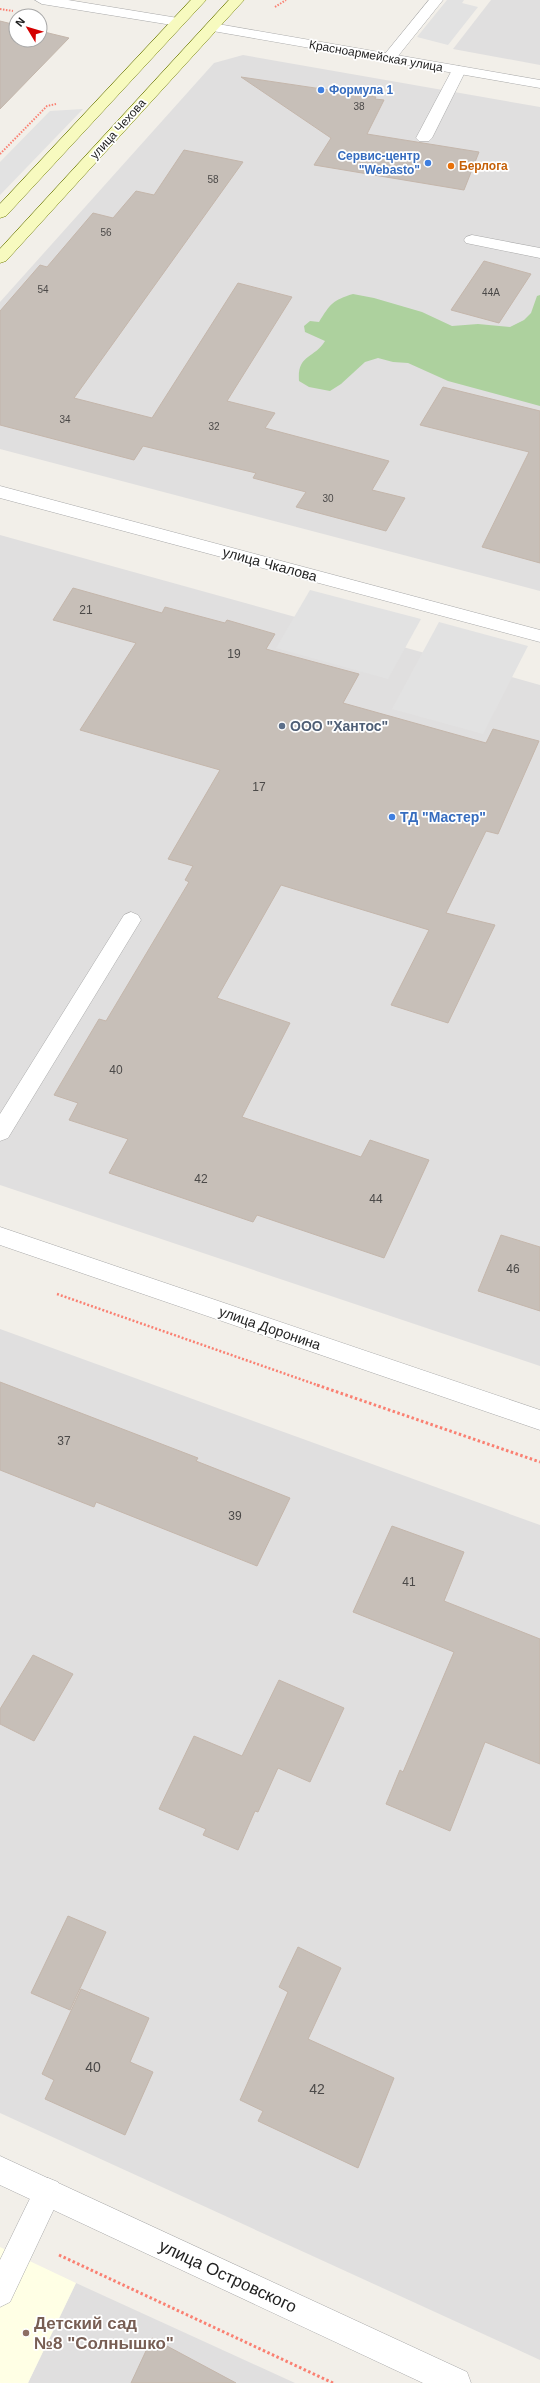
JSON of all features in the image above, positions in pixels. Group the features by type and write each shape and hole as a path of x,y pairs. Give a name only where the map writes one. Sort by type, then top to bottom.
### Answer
{"main road":[{"name":"улица Чехова","path":"0,213 199,0"},
{"name":"улица Чехова","path":"0,258 237,0"},
{"path":"178,22 212,28"}],"street":[{"path":"42,0 178,22"},
{"path":"388,58 436,0"},
{"name":"Красноармейская улица","path":"212,28 540,84"},
{"path":"424,138 459,70"},
{"path":"472,240 540,254"},
{"name":"улица Чкалова","path":"0,492 540,636"},
{"path":"0,1132 132,920"},
{"name":"улица Доронина","path":"0,1236 540,1420"},
{"name":"улица Островского","path":"0,2170 456,2383"},
{"path":"0,2292 48,2192"}],"path":[{"path":"0,13 4,10"},
{"path":"52,1292 540,1462"},
{"path":"25,2239 333,2383"}],"shaded area":[{"path":"447,0 464,0 462,3 478,7 448,45 417,37"},
{"path":"491,0 540,0 540,65 453,49"},
{"path":"243,55 540,107 540,591 0,449 0,302 214,63"},
{"path":"83,109 0,195 0,162 50,111"},
{"path":"0,535 540,685 540,1366 0,1185"},
{"path":"310,590 421,619 388,679 276,648"},
{"path":"439,622 528,646 483,734 392,709"},
{"path":"0,1329 540,1525 540,2360 0,2113"},
{"name":"Детский сад №8 \"Солнышко\"","path":"0,2247 76,2283 28,2383 0,2383"},
{"path":"76,2283 295,2383 28,2383"}],"green space":[{"path":"353,294 374,298 422,312 452,326 478,324 510,327 524,320 531,313 537,296 540,295 540,406 448,381 408,363 393,362 378,358 365,362 341,384 330,391 309,387 299,381 299,372 303,361 321,347 325,341 305,332 304,326 310,321 319,322 326,311 336,301"}],"building":[{"path":"0,21 8,23 8,48 48,48 48,33 69,38 0,109"},
{"path":"241,77 376,97 375,99 384,100 367,134 479,152 464,190 314,165 331,138"},
{"path":"184,150 243,162 74,398 152,418 238,283 292,297 227,401 275,413 265,428 389,461 372,490 405,498 386,531 296,507 306,492 253,478 256,473 143,446 134,460 0,425 0,311 40,265 47,267 93,213 113,218 136,191 154,195"},
{"path":"484,261 531,274 499,323 451,310"},
{"path":"443,387 540,411 540,563 482,547 529,452 420,425"},
{"path":"73,588 162,613 165,607 225,623 227,620 275,634 266,649 359,674 343,703 486,743 493,729 539,741 498,834 486,831 446,913 495,925 448,1023 391,1005 429,930 281,885 217,998 290,1023 242,1117 361,1157 370,1140 429,1160 384,1258 257,1215 253,1222 109,1173 128,1139 69,1120 78,1103 54,1095 99,1019 106,1021 189,882 185,880 193,866 168,859 220,770 80,730 136,643 53,620"},
{"path":"501,1235 540,1247 540,1311 478,1291"},
{"path":"0,1382 198,1458 196,1461 290,1498 257,1566 96,1502 94,1507 0,1470"},
{"path":"392,1526 464,1552 444,1601 540,1639 540,1764 485,1742 450,1831 386,1804 400,1770 403,1772 454,1652 353,1612"},
{"path":"33,1655 73,1674 34,1741 0,1724 0,1709"},
{"path":"279,1680 344,1708 310,1782 278,1768 258,1812 255,1811 238,1850 203,1835 206,1829 159,1809 194,1736 242,1756"},
{"path":"68,1916 106,1932 70,2010 31,1993"},
{"path":"298,1947 341,1968 308,2039 394,2078 358,2168 258,2121 263,2111 240,2100 288,1992 279,1987"},
{"path":"81,1989 149,2018 130,2062 153,2072 125,2135 45,2099 54,2080 42,2074"},
{"path":"152,2338 236,2383 131,2383"}],"place":[{"name":"Формула 1","path":"321,90"},
{"name":"Сервис-центр \"Webasto\"","path":"428,163"},
{"name":"Берлога","path":"451,166"},
{"name":"ООО \"Хантос\"","path":"282,726"},
{"name":"ТД \"Мастер\"","path":"392,817"},
{"name":"Детский сад №8 \"Солнышко\"","path":"26,2333"}]}
